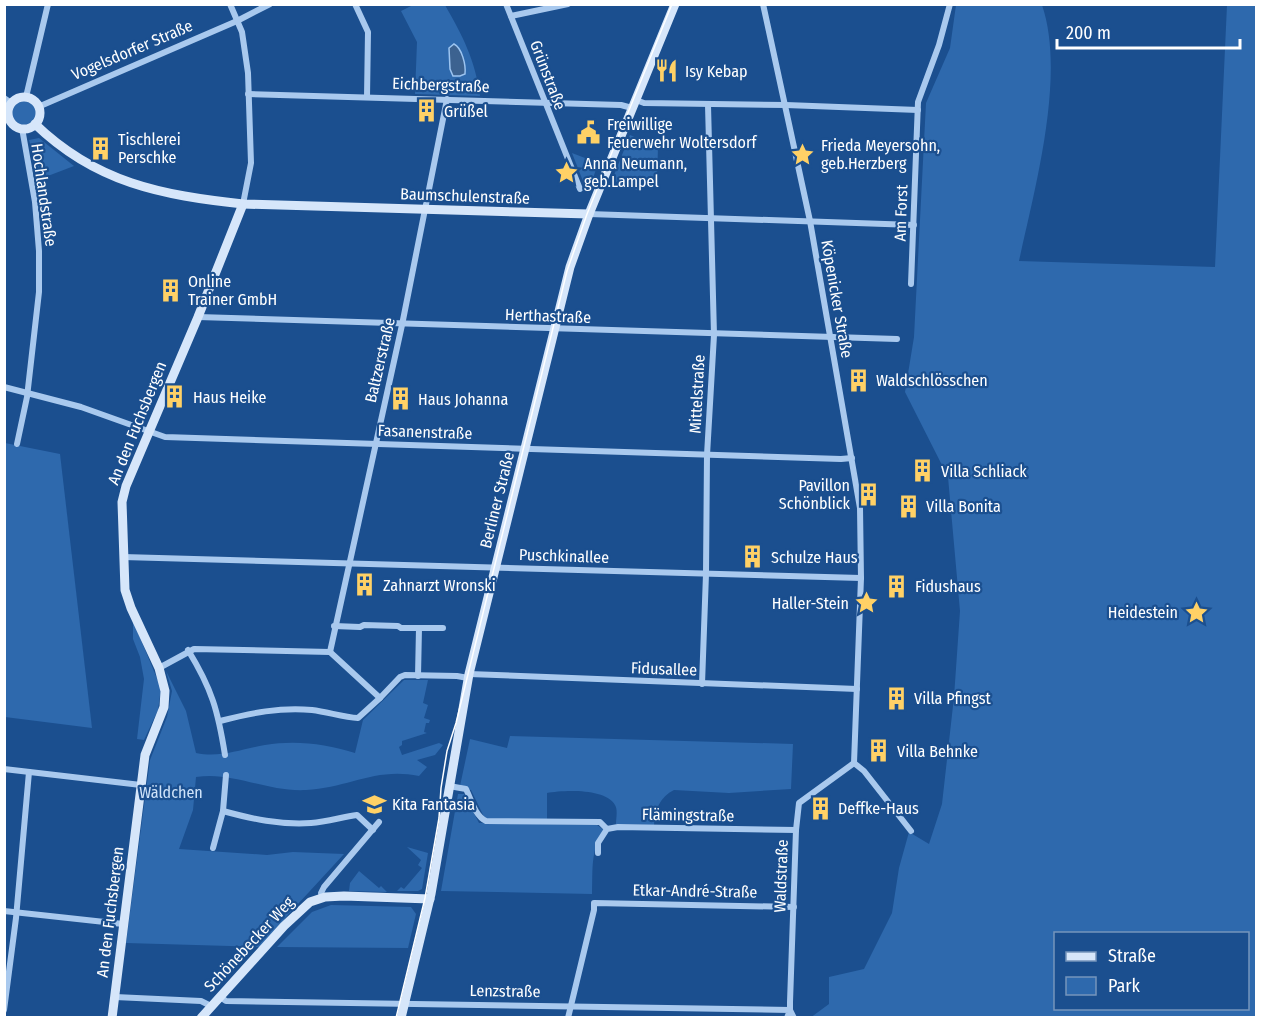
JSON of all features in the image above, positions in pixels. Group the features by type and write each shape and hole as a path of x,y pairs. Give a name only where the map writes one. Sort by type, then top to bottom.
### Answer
{"street":[{"path":"26,97 48,4"},
{"name":"An den Fuchsbergen","path":"112,1017 145,755 164,707 165,691 159,668 125,590 122,502 126,486 243,204 251,163 248,93 244,43 230,4"},
{"name":"Vogelsdorfer Straße","path":"38,107 237,21 270,4"},
{"path":"355,4 368,32 367,97"},
{"name":"Grünstraße","path":"506,4 579,189"},
{"path":"511,16 568,4"},
{"name":"Berliner Straße","path":"401,1017 430,899 469,676 572,259 675,4"},
{"name":"Köpenicker Straße","path":"763,4 810,221 862,525 854,764"},
{"name":"Am Forst","path":"910,284 918,102 939,45 950,4"},
{"name":"Eichbergstraße","path":"248,93 621,105 642,103 786,105 918,110"},
{"path":"26,97 34,100 38,107 39,116 35,124 22,128 7,123 8,101 26,97"},
{"name":"Baltzerstraße","path":"334,627 402,325 447,99"},
{"name":"Mittelstraße","path":"702,684 707,455 714,334 708,105"},
{"name":"Baumschulenstraße","path":"35,124 72,155 97,170 169,194 243,204 914,225"},
{"name":"Hochlandstraße","path":"17,444 28,391 38,302 39,251 35,202 22,128"},
{"name":"Herthastraße","path":"198,317 897,339"},
{"name":"Fasanenstraße","path":"4,387 28,391 150,430 165,437 852,458"},
{"name":"Puschkinallee","path":"123,557 861,578"},
{"path":"330,652 334,627 364,625 443,628"},
{"path":"418,676 419,628"},
{"path":"159,668 188,650 195,649 330,652 380,698"},
{"path":"188,650 211,692 220,721 225,755"},
{"name":"Fidusallee","path":"220,721 263,711 290,709 332,712 358,718 400,677 418,676 857,689"},
{"path":"854,764 864,771 911,831"},
{"name":"Waldstraße","path":"790,1010 796,830 799,803 854,764"},
{"path":"4,769 141,785"},
{"path":"4,1011 29,772"},
{"path":"213,848 223,811 226,775"},
{"name":"Flämingstraße","path":"449,786 466,789 478,815 486,821 600,822 607,829 618,827 796,830"},
{"path":"223,811 258,820 289,824 329,821 357,815 374,830"},
{"path":"322,898 321,893 324,887 379,822"},
{"path":"598,853 598,843 607,829"},
{"name":"Schönebecker Weg","path":"201,1017 302,907 322,898 344,896 430,899"},
{"name":"Etkar-André-Straße","path":"570,1006 594,903 794,907"},
{"path":"4,911 123,924"},
{"path":"115,997 201,1001 211,1006"},
{"name":"Lenzstraße","path":"220,997 226,1001 790,1010"},
{"path":"568,1017 570,1006"},
{"path":"787,1017 790,1010"},
{"path":"790,1010 794,1017"}],"green space":[{"path":"413,5 445,5 467,49 475,71 480,96 415,94 417,42 401,11"},
{"path":"956,5 1042,5 1049,33 1051,64 1049,98 1040,166 1019,261 1215,267 1227,5 1256,5 1256,1017 810,1018 829,1004 829,977 864,969 892,913 899,868 909,832 929,844 942,804 954,697 960,611 948,477 905,392 914,337 926,103 950,48"},
{"path":"24,101 29,102 35,108 35,118 29,124 24,125 19,124 13,118 12,113 13,108 19,102"},
{"path":"630,135 658,147 657,179 638,179 637,190 612,180"},
{"path":"39,138 74,166 40,179 29,140"},
{"path":"572,153 598,163 588,194"},
{"path":"5,443 60,454 92,728 5,717"},
{"path":"133,621 161,688 158,710 144,740 137,739 144,679 140,657 133,639"},
{"name":"Wäldchen","path":"166,671 186,711 196,753 205,754 222,754 265,745 288,743 322,745 355,753 363,720 404,680 428,680 423,703 428,705 424,718 430,720 426,723 424,732 427,733 402,741 399,747 402,755 439,743 443,745 435,755 417,760 427,767 419,776 389,774 306,790 277,788 223,777 196,777 193,810 179,849 267,855 293,852 344,854 261,947 126,943 150,760 167,717 172,691"},
{"path":"510,736 793,744 791,789 729,793 674,790 659,804 654,825 616,824 616,807 610,799 594,793 573,791 547,793 547,820 485,819 471,790 460,786 470,739 507,748"},
{"path":"458,794 464,794 479,823 597,825 604,830 594,853 592,894 441,891"},
{"path":"407,847 428,853 422,889 418,891 397,891 401,887 404,889 422,868 418,865 421,860"},
{"path":"359,871 387,892 349,891 350,883"},
{"path":"331,905 411,907 416,914 408,948 277,947 312,912"}],"shaded area":[{"path":"454,44 459,49 464,62 465,74 460,76 453,76 450,69 449,48"}],"tram line":[{"path":"396,1018 425,898 439,818 447,751 456,723 567,271 587,214 672,4"}],"place":[{"name":"Isy Kebap","path":"667,71"},
{"name":"Grüßel","path":"426,111"},
{"name":"Freiwillige Feuerwehr Woltersdorf","path":"589,133"},
{"name":"Tischlerei Perschke","path":"100,148"},
{"name":"Frieda Meyersohn, geb.Herzberg","path":"803,154"},
{"name":"Anna Neumann, geb.Lampel","path":"566,172"},
{"name":"Online Trainer GmbH","path":"170,290"},
{"name":"Waldschlösschen","path":"858,380"},
{"name":"Haus Heike","path":"175,397"},
{"name":"Haus Johanna","path":"400,399"},
{"name":"Villa Schliack","path":"923,471"},
{"name":"Pavillon Schönblick","path":"868,494"},
{"name":"Villa Bonita","path":"908,506"},
{"name":"Schulze Haus","path":"753,557"},
{"name":"Zahnarzt Wronski","path":"365,585"},
{"name":"Fidushaus","path":"897,586"},
{"name":"Haller-Stein","path":"867,603"},
{"name":"Heidestein","path":"1196,612"},
{"name":"Villa Pfingst","path":"896,698"},
{"name":"Villa Behnke","path":"879,751"},
{"name":"Kita Fantasia","path":"374,804"},
{"name":"Deffke-Haus","path":"820,808"}]}
